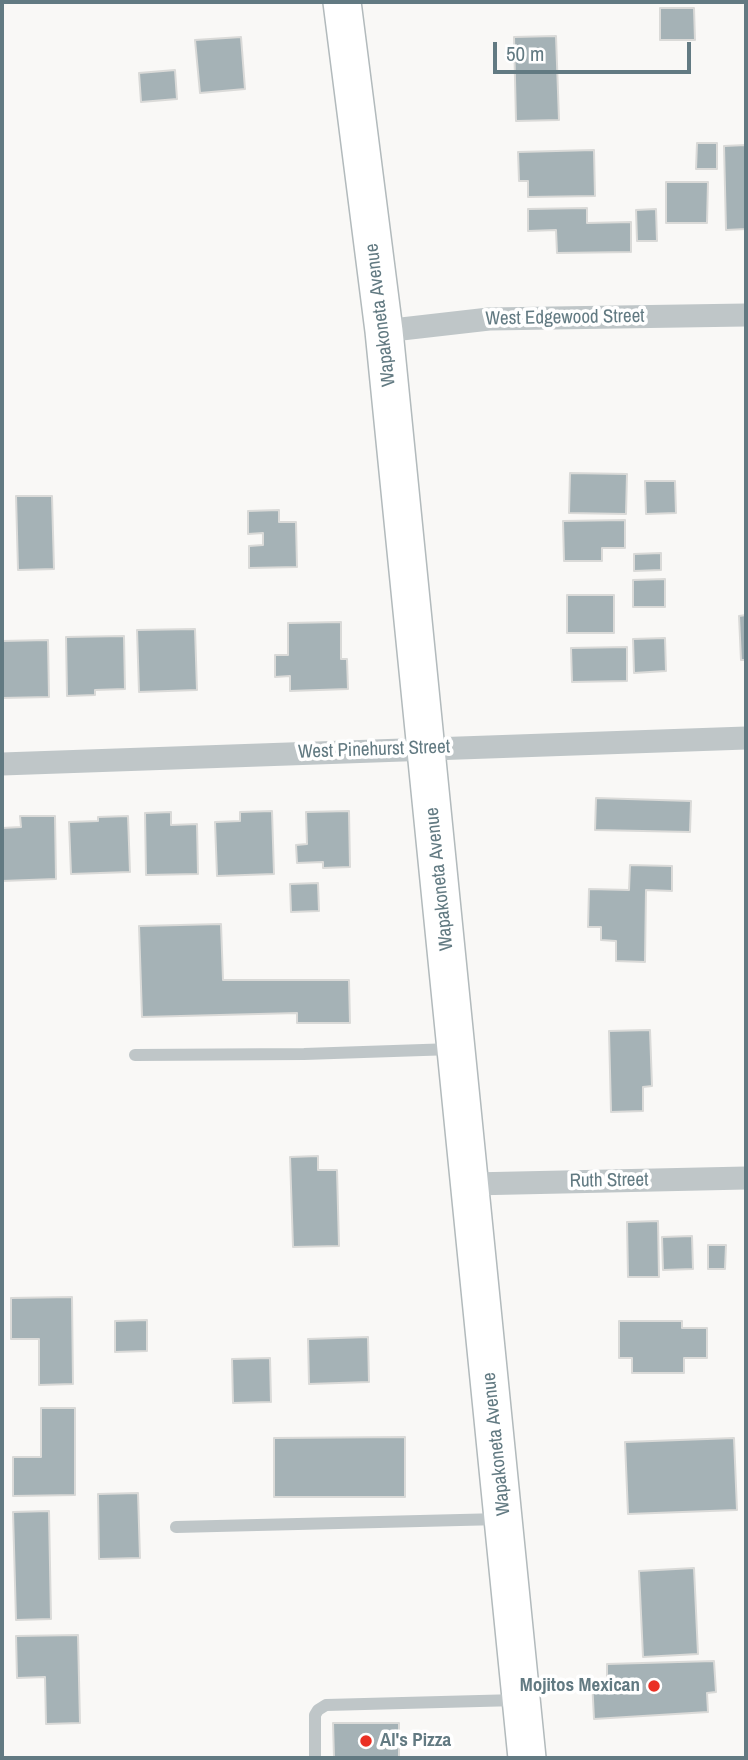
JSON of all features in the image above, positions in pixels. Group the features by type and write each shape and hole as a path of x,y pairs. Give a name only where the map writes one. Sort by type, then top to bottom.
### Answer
{"main road":[{"name":"Wapakoneta Avenue","path":"342,2 384,331 428,748 527,1758"}],"street":[{"name":"West Edgewood Street","path":"384,331 489,319 746,315"},
{"name":"West Pinehurst Street","path":"2,764 746,738"},
{"name":"Ruth Street","path":"471,1184 746,1178"}],"lane":[{"path":"135,1055 304,1054 457,1049"},
{"path":"176,1527 504,1519"},
{"path":"315,1758 315,1716 326,1705 522,1700"}],"building":[{"path":"660,8 694,8 695,40 660,40"},
{"path":"556,36 559,120 516,121 514,37"},
{"path":"241,37 245,89 200,93 195,40"},
{"path":"175,70 177,99 141,102 139,73"},
{"path":"697,143 717,143 717,169 696,169"},
{"path":"746,145 746,229 726,230 724,146"},
{"path":"594,150 595,196 528,197 528,181 519,181 518,152"},
{"path":"666,182 708,182 707,223 666,223"},
{"path":"587,208 587,223 631,222 631,252 557,253 556,230 528,231 528,209"},
{"path":"656,209 657,241 637,241 636,210"},
{"path":"570,473 627,474 626,514 569,513"},
{"path":"645,481 675,481 676,513 646,514"},
{"path":"16,496 52,496 54,569 18,570"},
{"path":"279,510 279,522 296,522 297,567 249,568 249,546 263,545 263,533 248,534 248,511"},
{"path":"625,520 625,548 602,548 602,561 564,561 563,521"},
{"path":"661,553 661,570 634,571 634,554"},
{"path":"665,579 665,607 633,607 633,580"},
{"path":"567,595 614,595 614,633 567,633"},
{"path":"746,615 746,660 741,660 739,616"},
{"path":"341,622 341,659 347,659 348,689 290,691 290,676 275,677 275,655 288,655 288,623"},
{"path":"195,629 197,690 139,692 137,630"},
{"path":"124,636 125,689 95,690 95,695 67,696 66,637"},
{"path":"665,638 666,671 634,673 633,639"},
{"path":"48,640 49,697 2,698 2,641"},
{"path":"627,647 627,681 572,682 571,648"},
{"path":"596,798 691,801 690,832 595,830"},
{"path":"272,811 274,874 217,876 215,822 240,821 240,812"},
{"path":"349,811 350,867 323,868 323,862 297,863 296,845 307,844 306,812"},
{"path":"171,812 171,825 197,824 198,874 146,875 145,813"},
{"path":"20,816 55,816 56,879 2,881 2,828 21,827"},
{"path":"128,816 130,872 71,874 69,822"},
{"path":"630,865 672,866 672,891 646,890 645,962 616,961 616,941 601,940 601,927 588,927 589,889 629,890"},
{"path":"318,883 319,911 291,912 290,884"},
{"path":"221,924 223,980 349,980 350,1023 297,1023 297,1013 142,1017 139,926"},
{"path":"650,1030 652,1086 643,1087 643,1111 611,1112 609,1031"},
{"path":"318,1156 318,1170 337,1170 339,1246 293,1247 290,1157"},
{"path":"658,1221 659,1277 628,1277 627,1222"},
{"path":"692,1236 693,1269 663,1270 662,1237"},
{"path":"708,1245 726,1245 725,1269 708,1269"},
{"path":"72,1297 73,1384 39,1385 39,1339 11,1339 11,1298"},
{"path":"147,1320 147,1351 115,1352 115,1321"},
{"path":"619,1321 682,1321 682,1328 707,1328 707,1358 684,1358 684,1373 632,1373 632,1358 619,1358"},
{"path":"368,1337 369,1382 309,1384 308,1339"},
{"path":"270,1358 271,1402 233,1403 232,1359"},
{"path":"41,1408 75,1408 75,1495 13,1496 13,1457 41,1457"},
{"path":"405,1437 405,1497 274,1497 274,1438"},
{"path":"734,1438 737,1510 628,1514 625,1442"},
{"path":"138,1493 140,1558 99,1559 98,1494"},
{"path":"49,1511 51,1619 16,1620 13,1512"},
{"path":"694,1568 698,1654 643,1657 639,1571"},
{"path":"78,1635 80,1723 46,1724 45,1677 17,1678 16,1636"},
{"name":"Mojitos Mexican","path":"714,1661 716,1692 707,1693 708,1712 594,1719 592,1680 607,1679 607,1664"},
{"name":"Al's Pizza","path":"333,1723 399,1723 399,1758 334,1758"}],"place":[{"name":"Mojitos Mexican","path":"654,1686"},
{"name":"Al's Pizza","path":"366,1741"}]}
